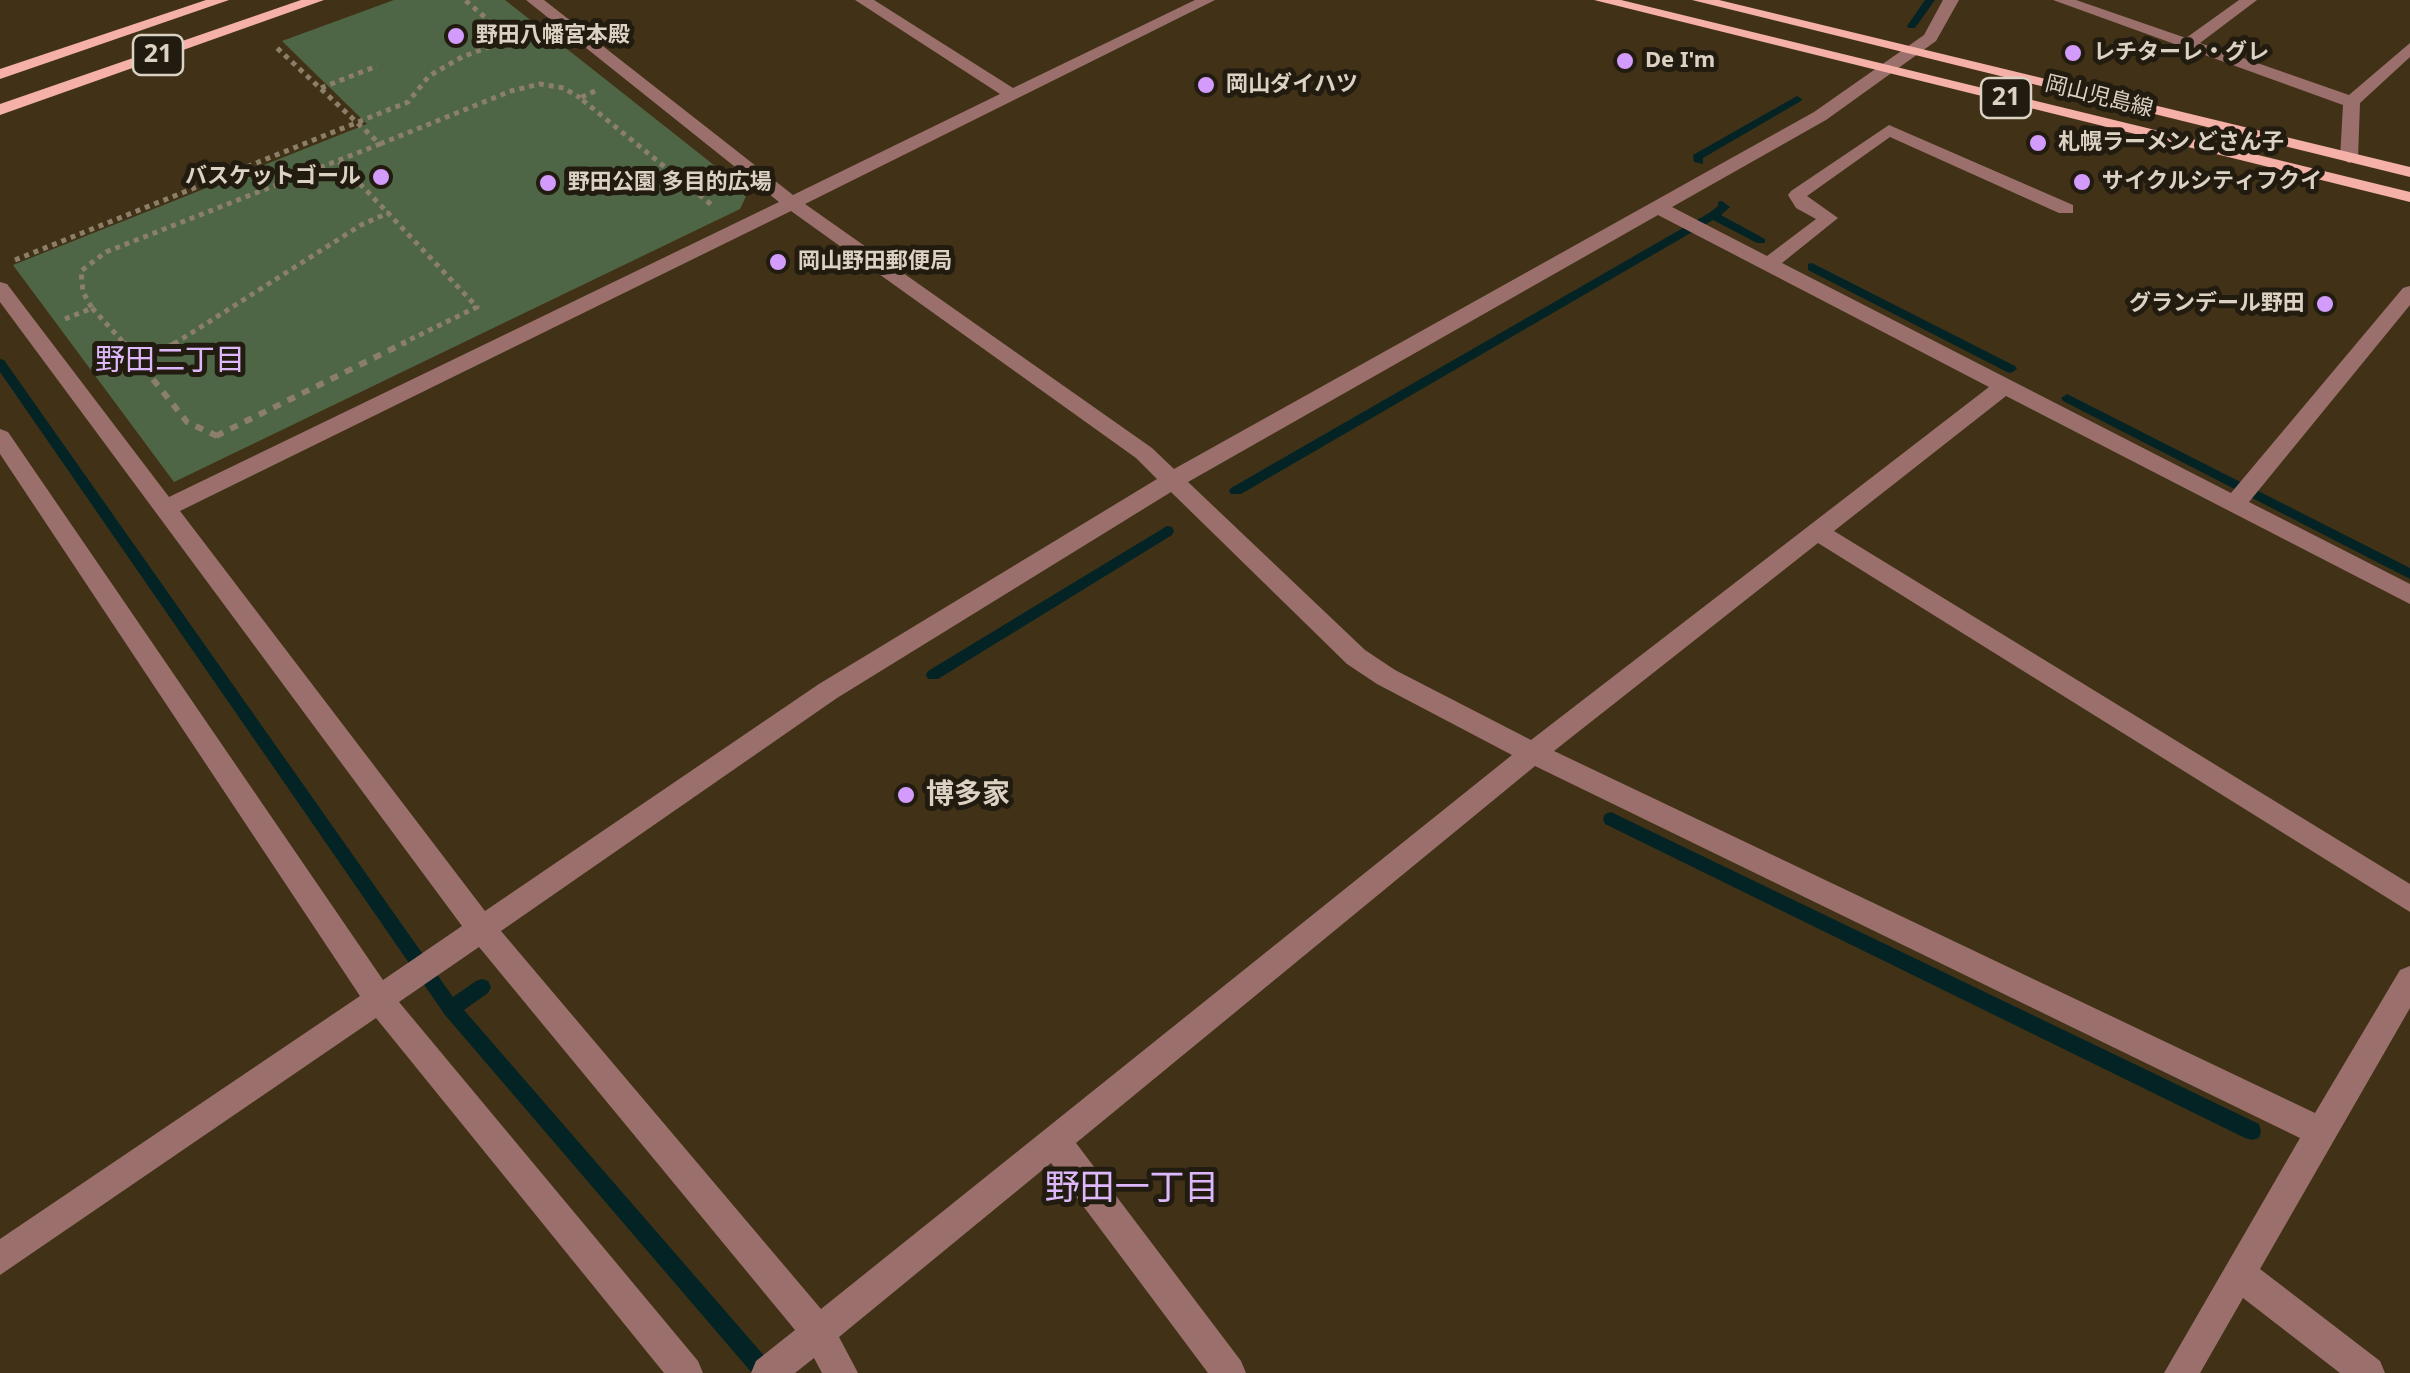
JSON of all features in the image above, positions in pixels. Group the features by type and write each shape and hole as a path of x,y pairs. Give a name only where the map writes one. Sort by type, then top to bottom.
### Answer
{"main road":[{"name":"21","path":"0,74 221,0"},
{"name":"21","path":"0,110 316,0"},
{"name":"岡山児島線","path":"1602,0 2410,196"},
{"name":"岡山児島線","path":"1700,0 2410,172"}],"street":[{"path":"534,0 792,203 1144,453 1356,657 1386,677 1533,753 2321,1132"},
{"path":"863,0 1012,95"},
{"path":"164,509 1207,0"},
{"path":"0,1259 828,691 1172,482 1820,116 1930,38 1951,0"},
{"path":"2060,0 2352,102"},
{"path":"2189,44 2249,0"},
{"path":"2349,158 2352,102 2410,48"},
{"path":"1769,264 1829,218 1802,204 1797,195 1889,130 2066,209"},
{"path":"1661,208 2006,386 2242,496 2410,595"},
{"path":"0,288 18,322 480,927 818,1330 840,1373"},
{"path":"2242,496 2410,292"},
{"path":"779,1363 1533,753 2006,386"},
{"path":"0,436 390,989 686,1373"},
{"path":"1818,532 2410,899"},
{"path":"2181,1373 2410,980"},
{"path":"1053,1139 1229,1373"},
{"path":"2240,1275 2368,1373"}],"path":[{"path":"0,266 408,102 429,76 462,57 510,40 465,0"},
{"path":"268,39 380,144"},
{"path":"321,88 377,66"},
{"path":"580,98 634,75"},
{"path":"238,472 216,436 186,422 92,308 81,280 82,271 90,262 290,177 339,162 511,91 540,84 564,88 580,98 740,228"},
{"path":"216,436 477,307 339,162"},
{"path":"140,362 204,328 361,224 388,213"},
{"path":"18,322 92,308"}],"green space":[{"path":"394,0 505,0 748,192 740,209 174,482 13,265 367,124 282,41"}],"waterway":[{"path":"1912,26 1930,0"},
{"path":"1699,162 1697,157 1797,99"},
{"path":"1713,215 1724,207 1722,204"},
{"path":"1236,491 1713,215"},
{"path":"1713,215 1761,241"},
{"path":"1812,267 2011,369"},
{"path":"0,363 451,1009"},
{"path":"2067,398 2410,574"},
{"path":"933,675 1167,531"},
{"path":"1611,819 2252,1131"},
{"path":"451,1009 482,987"},
{"path":"451,1009 766,1373"}],"place":[{"name":"野田八幡宮本殿","path":"456,36"},
{"name":"レチターレ・グレ","path":"2073,53"},
{"name":"De I'm","path":"1625,61"},
{"name":"岡山ダイハツ","path":"1206,85"},
{"name":"札幌ラーメン どさん子","path":"2038,143"},
{"name":"バスケットゴール","path":"381,177"},
{"name":"サイクルシティフクイ","path":"2082,182"},
{"name":"野田公園 多目的広場","path":"548,183"},
{"name":"岡山野田郵便局","path":"778,262"},
{"name":"グランデール野田","path":"2325,304"},
{"name":"博多家","path":"906,795"}],"district":[{"name":"野田二丁目","path":"170,361"},
{"name":"野田一丁目","path":"1132,1189"}]}
